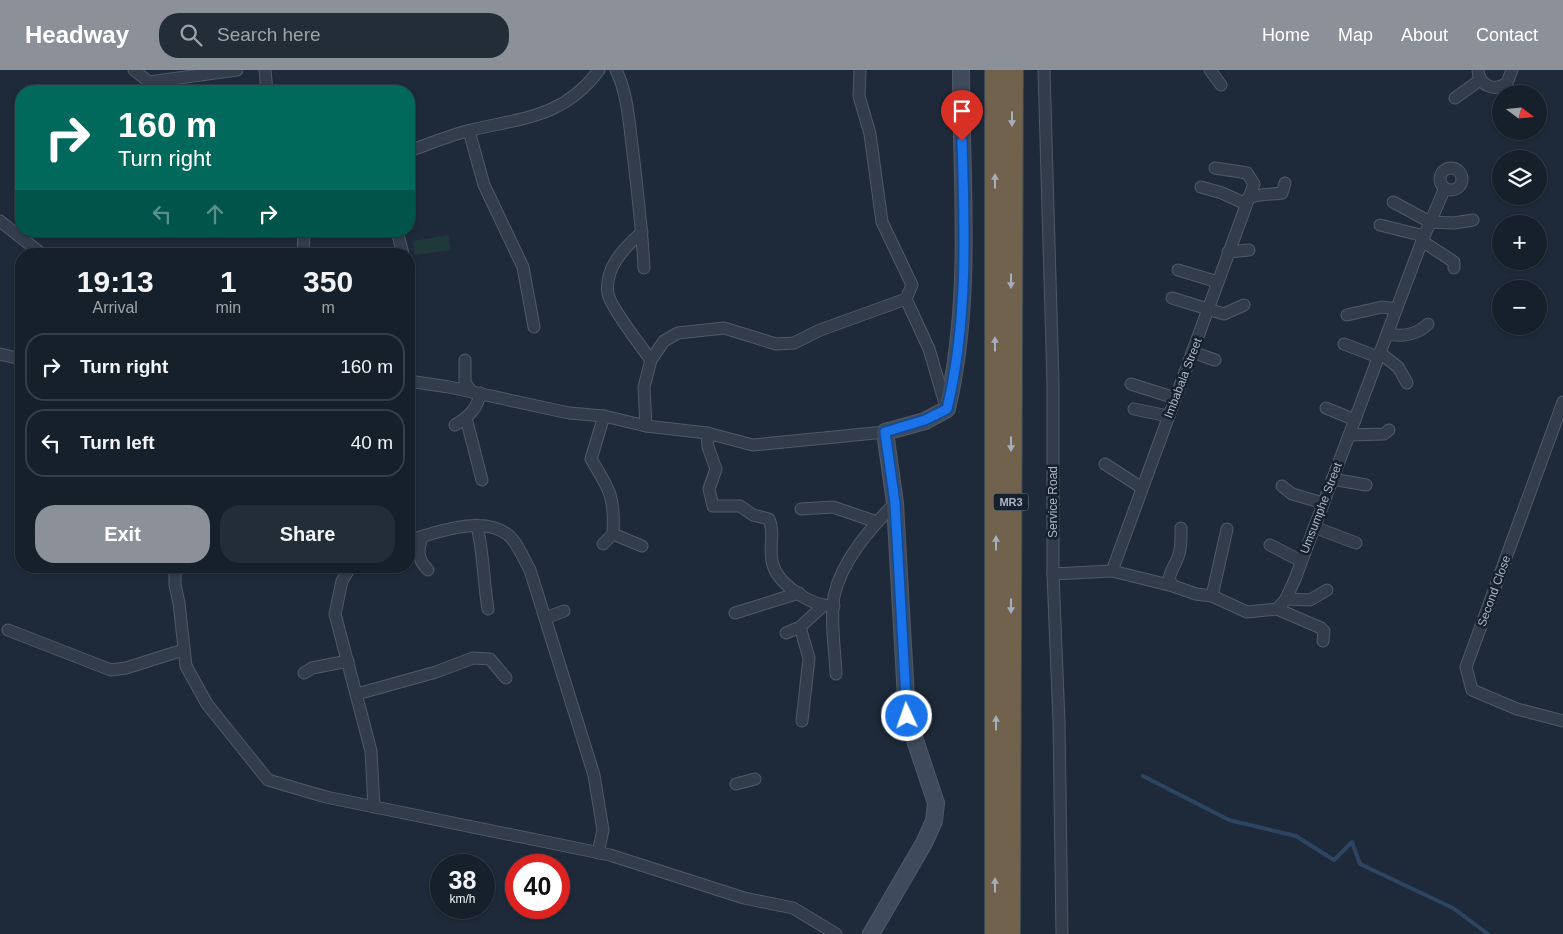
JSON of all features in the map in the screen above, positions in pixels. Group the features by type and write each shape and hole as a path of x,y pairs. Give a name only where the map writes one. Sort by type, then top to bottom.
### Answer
{"highway":[{"name":"MR3","path":"995,70 995,934"},
{"name":"MR3","path":"1010,934 1013,70"}],"street":[{"path":"134,70 148,82 237,70"},
{"path":"265,70 266,85"},
{"path":"415,150 469,131 536,117 560,107 591,82 599,70"},
{"path":"616,70 620,78 628,117 642,232 644,268"},
{"path":"646,426 644,387 651,360 664,341 678,333 724,328 776,344 794,343 820,330 906,299 912,285 882,222 870,134 860,96 860,70"},
{"path":"947,409 957,367 965,228 962,70"},
{"name":"Service Road","path":"1044,70 1053,383 1053,574 1059,722 1062,934"},
{"path":"1210,70 1221,85"},
{"path":"1506,85 1512,70"},
{"path":"1455,98 1479,75 1486,86 1492,89"},
{"path":"469,131 484,185 523,267 534,327"},
{"name":"Imbabala Street","path":"1112,571 1254,184 1247,173 1214,168"},
{"path":"1201,187 1247,201 1264,192 1270,194 1282,193 1285,183"},
{"name":"Umsumphe Street","path":"1277,609 1286,599 1423,238 1445,188"},
{"path":"1393,202 1430,222 1454,223 1473,220"},
{"path":"0,221 15,233"},
{"path":"1380,225 1423,238 1454,262 1454,268"},
{"path":"642,232 617,257 610,274 608,295 651,360"},
{"path":"20,237 34,248"},
{"path":"1228,252 1249,250"},
{"path":"1178,270 1218,282"},
{"path":"1172,298 1224,314 1244,305"},
{"path":"906,299 929,349 947,409"},
{"path":"1347,315 1382,307 1396,309"},
{"path":"1387,334 1400,337 1422,330 1428,324"},
{"path":"1344,344 1379,355 1398,367 1407,383"},
{"path":"1192,352 1215,360"},
{"path":"0,354 15,358"},
{"path":"455,426 479,405 476,392 465,383 464,360"},
{"path":"415,382 476,392 569,413 604,416 646,426 707,433 753,445 885,432 925,420 947,409"},
{"path":"1132,384 1175,398"},
{"name":"Second Close","path":"1563,402 1466,667 1472,690 1516,710 1563,721"},
{"path":"1326,408 1354,420"},
{"path":"1134,409 1168,416"},
{"path":"602,544 613,534 614,506 607,485 591,459 604,416"},
{"path":"466,418 474,434 482,480"},
{"path":"1349,435 1384,434 1389,430"},
{"path":"871,934 924,843 934,820 936,803 907,716 895,503 885,432"},
{"path":"707,433 708,447 716,469 709,489 713,506 740,506 753,515 769,519 773,529 772,563 779,576 799,593 829,606"},
{"path":"1105,464 1142,488"},
{"path":"1332,478 1366,485"},
{"path":"1282,486 1292,494 1323,502"},
{"path":"786,633 800,627 829,606 844,568 877,522 895,503"},
{"path":"801,509 833,506 877,522"},
{"path":"415,538 484,525 508,534 530,570 594,775 603,830 598,853"},
{"path":"462,538 473,526"},
{"path":"473,526 484,555 484,584 488,609"},
{"path":"1314,527 1356,543"},
{"path":"1173,586 1169,579 1171,568 1178,557 1182,539 1181,528"},
{"path":"1212,596 1227,529"},
{"path":"613,534 642,546"},
{"path":"423,536 418,547 421,563 428,570"},
{"path":"1270,545 1301,561"},
{"path":"1053,574 1112,571 1173,586 1196,594 1212,596 1246,612 1277,609 1321,628 1324,632 1323,641"},
{"path":"176,573 186,666 207,704 268,780 326,797 598,853 744,898 794,908 836,934"},
{"path":"347,573 342,581 335,614 371,751 374,807"},
{"path":"1286,599 1310,600 1327,590"},
{"path":"736,613 799,593"},
{"path":"829,606 836,674"},
{"path":"545,618 564,611"},
{"path":"800,627 809,658 802,721"},
{"path":"8,630 111,670 126,668 183,650"},
{"path":"357,694 436,672 473,658 490,659 506,678"},
{"path":"304,673 312,668 348,661"},
{"path":"736,784 754,779"}],"green space":[{"path":"448,235 451,250 415,255 413,241"}],"waterway":[{"path":"1143,776 1229,820 1296,836 1334,860 1352,842 1360,864 1453,908 1488,934"}],"route":[{"path":"907,716 895,503 891,462 885,432 925,420 947,409 957,367 962,298 965,228 962,141"}]}
